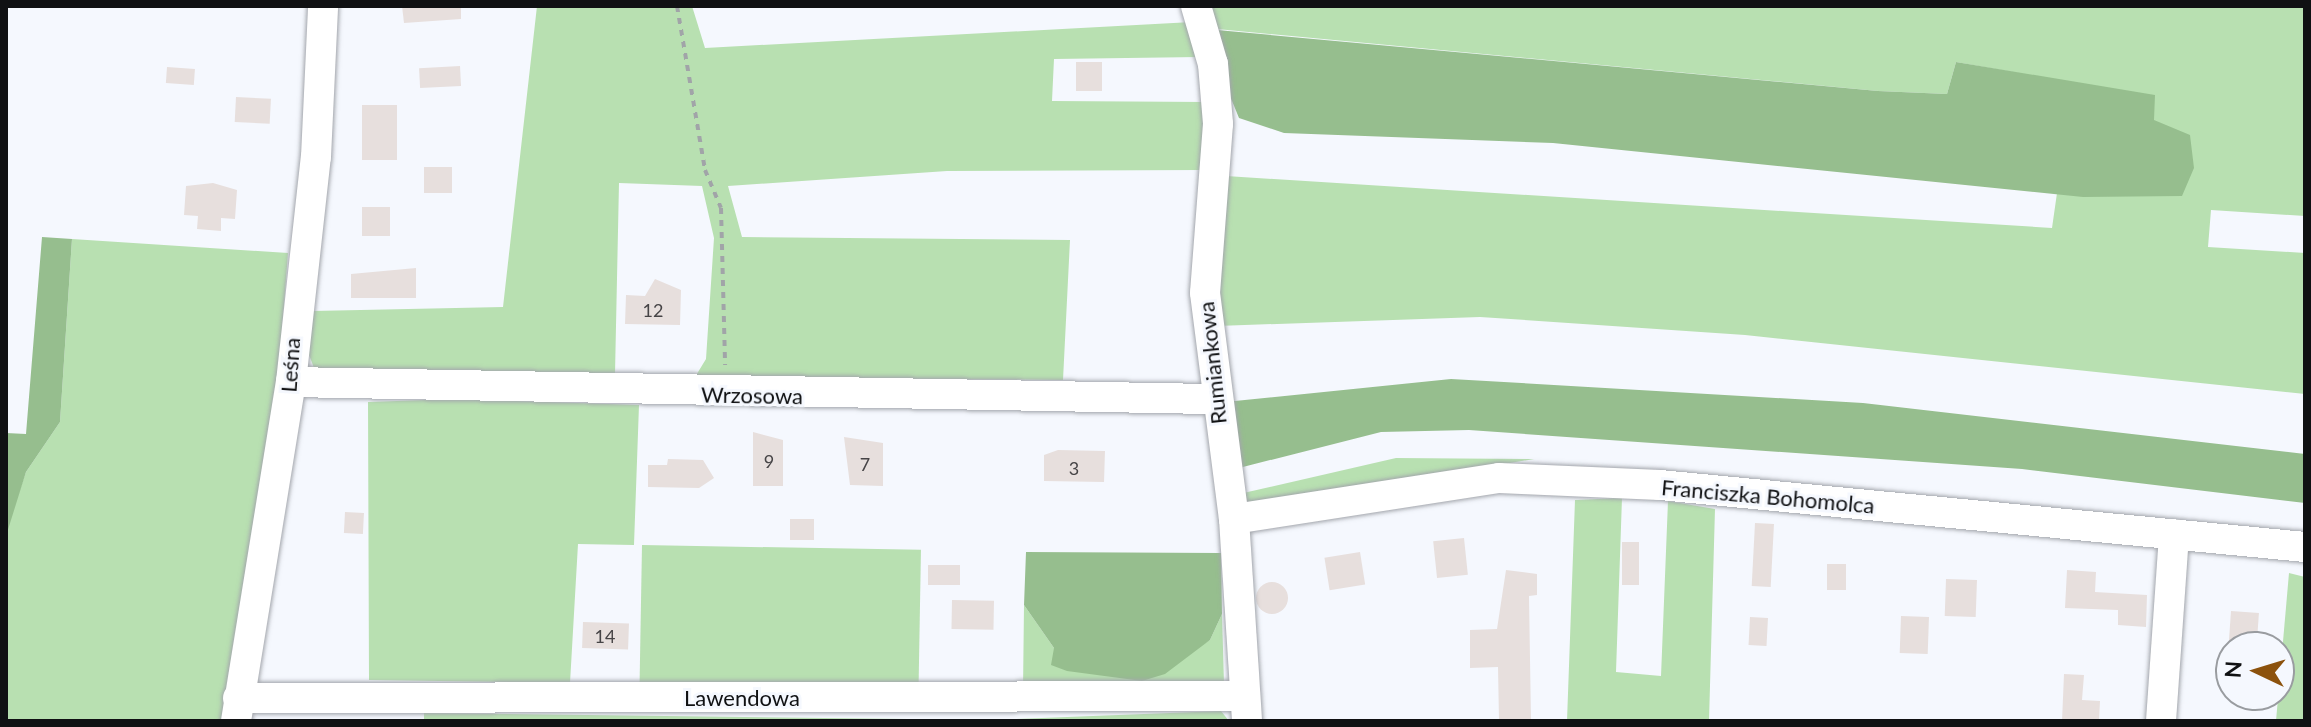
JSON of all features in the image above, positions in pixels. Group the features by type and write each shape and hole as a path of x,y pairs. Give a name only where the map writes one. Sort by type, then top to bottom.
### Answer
{"street":[{"name":"Leśna","path":"237,709 291,382 316,157 323,6"},
{"name":"Rumiankowa","path":"1196,6 1213,64 1218,124 1205,293 1213,399 1234,519 1246,708"},
{"name":"Wrzosowa","path":"291,382 725,396 1213,399"},
{"name":"Franciszka Bohomolca","path":"1234,519 1499,478 1660,485 2305,547"},
{"path":"2161,721 2174,534"},
{"name":"Lawendowa","path":"237,709 1246,708"}],"path":[{"path":"677,6 705,170 721,208 725,396"}],"green space":[{"path":"537,6 692,6 705,48 1192,22 1199,57 1054,59 1052,101 1206,102 1204,170 947,171 728,186 742,237 1070,240 1063,380 695,377 706,359 714,238 702,186 619,183 615,374 314,368 305,344 313,311 503,307"},
{"path":"1209,6 2305,6 2305,216 2211,210 2208,247 2305,253 2305,394 1745,335 1480,317 1217,326 1226,176 2052,228 2057,193 2182,196 2018,73 1956,62 1947,94 1878,91 1217,29"},
{"path":"1217,30 1878,91 1947,94 1956,62 2155,95 2154,120 2190,135 2194,168 2182,196 2083,197 1553,143 1284,133 1239,118 1223,79"},
{"path":"42,237 72,239 60,422 26,472 6,536 6,433 26,434"},
{"path":"72,239 288,253 278,383 231,721 6,721 8,523 26,472 60,422"},
{"path":"1451,379 1863,403 2305,454 2305,503 2022,469 1469,430 1381,432 1235,469 1225,402"},
{"path":"454,399 639,405 634,545 578,544 570,683 369,680 368,402"},
{"path":"1396,458 1534,459 1243,509 1239,494"},
{"path":"1622,498 1616,672 1661,676 1668,501 1715,509 1709,721 1567,721 1575,500"},
{"path":"642,545 921,550 919,690 640,685"},
{"path":"1026,552 1221,553 1222,614 1210,640 1165,674 1142,681 1067,671 1051,665 1054,648 1024,605"},
{"path":"2289,573 2305,577 2305,721 2276,721 2277,711 2295,711 2295,631 2284,631"},
{"path":"1024,605 1054,648 1142,681 1210,640 1222,614 1224,684 1023,690"},
{"path":"1221,711 1229,721 424,721 424,713 992,720"}],"building":[{"path":"402,6 461,6 461,19 404,23"},
{"path":"1076,62 1102,62 1102,91 1076,91"},
{"path":"460,66 461,86 420,88 419,68"},
{"path":"167,67 195,69 194,85 166,83"},
{"path":"236,97 271,99 270,124 235,122"},
{"path":"362,105 397,105 397,160 362,160"},
{"path":"424,167 452,167 452,193 424,193"},
{"path":"213,183 237,190 235,219 221,218 221,231 197,229 198,216 184,215 186,186"},
{"path":"362,207 390,207 390,236 362,236"},
{"path":"416,268 416,298 351,298 351,274"},
{"path":"655,279 681,290 680,325 625,324 626,295 645,296"},
{"path":"753,432 783,440 783,486 753,486"},
{"path":"844,437 883,443 883,486 850,485"},
{"path":"1058,450 1105,451 1104,482 1044,481 1044,455"},
{"path":"668,459 703,460 714,478 699,488 648,487 648,465 667,465"},
{"path":"345,512 364,513 363,534 344,533"},
{"path":"790,519 814,519 814,540 790,540"},
{"path":"1755,523 1774,524 1771,587 1752,586"},
{"path":"1464,538 1468,575 1437,578 1433,541"},
{"path":"1622,542 1639,542 1639,585 1622,585"},
{"path":"1360,552 1365,585 1330,590 1324,558"},
{"path":"1827,564 1846,564 1846,590 1827,590"},
{"path":"928,565 960,565 960,585 928,585"},
{"path":"1506,570 1537,574 1537,595 1529,596 1531,721 1499,721 1498,667 1470,668 1470,630 1497,629"},
{"path":"2067,570 2096,572 2095,592 2147,595 2146,627 2118,625 2118,610 2065,608"},
{"path":"1946,579 1977,580 1976,617 1945,616"},
{"path":"1272,582 1284,586 1288,598 1284,610 1272,614 1260,610 1256,598 1260,586"},
{"path":"952,600 994,601 993,630 951,629"},
{"path":"2231,611 2259,613 2258,631 2230,631"},
{"path":"1901,616 1929,617 1928,654 1900,653"},
{"path":"1750,617 1768,618 1767,646 1749,645"},
{"path":"583,622 629,624 628,650 582,648"},
{"path":"2064,674 2084,675 2082,700 2100,701 2099,721 2062,721"}]}
